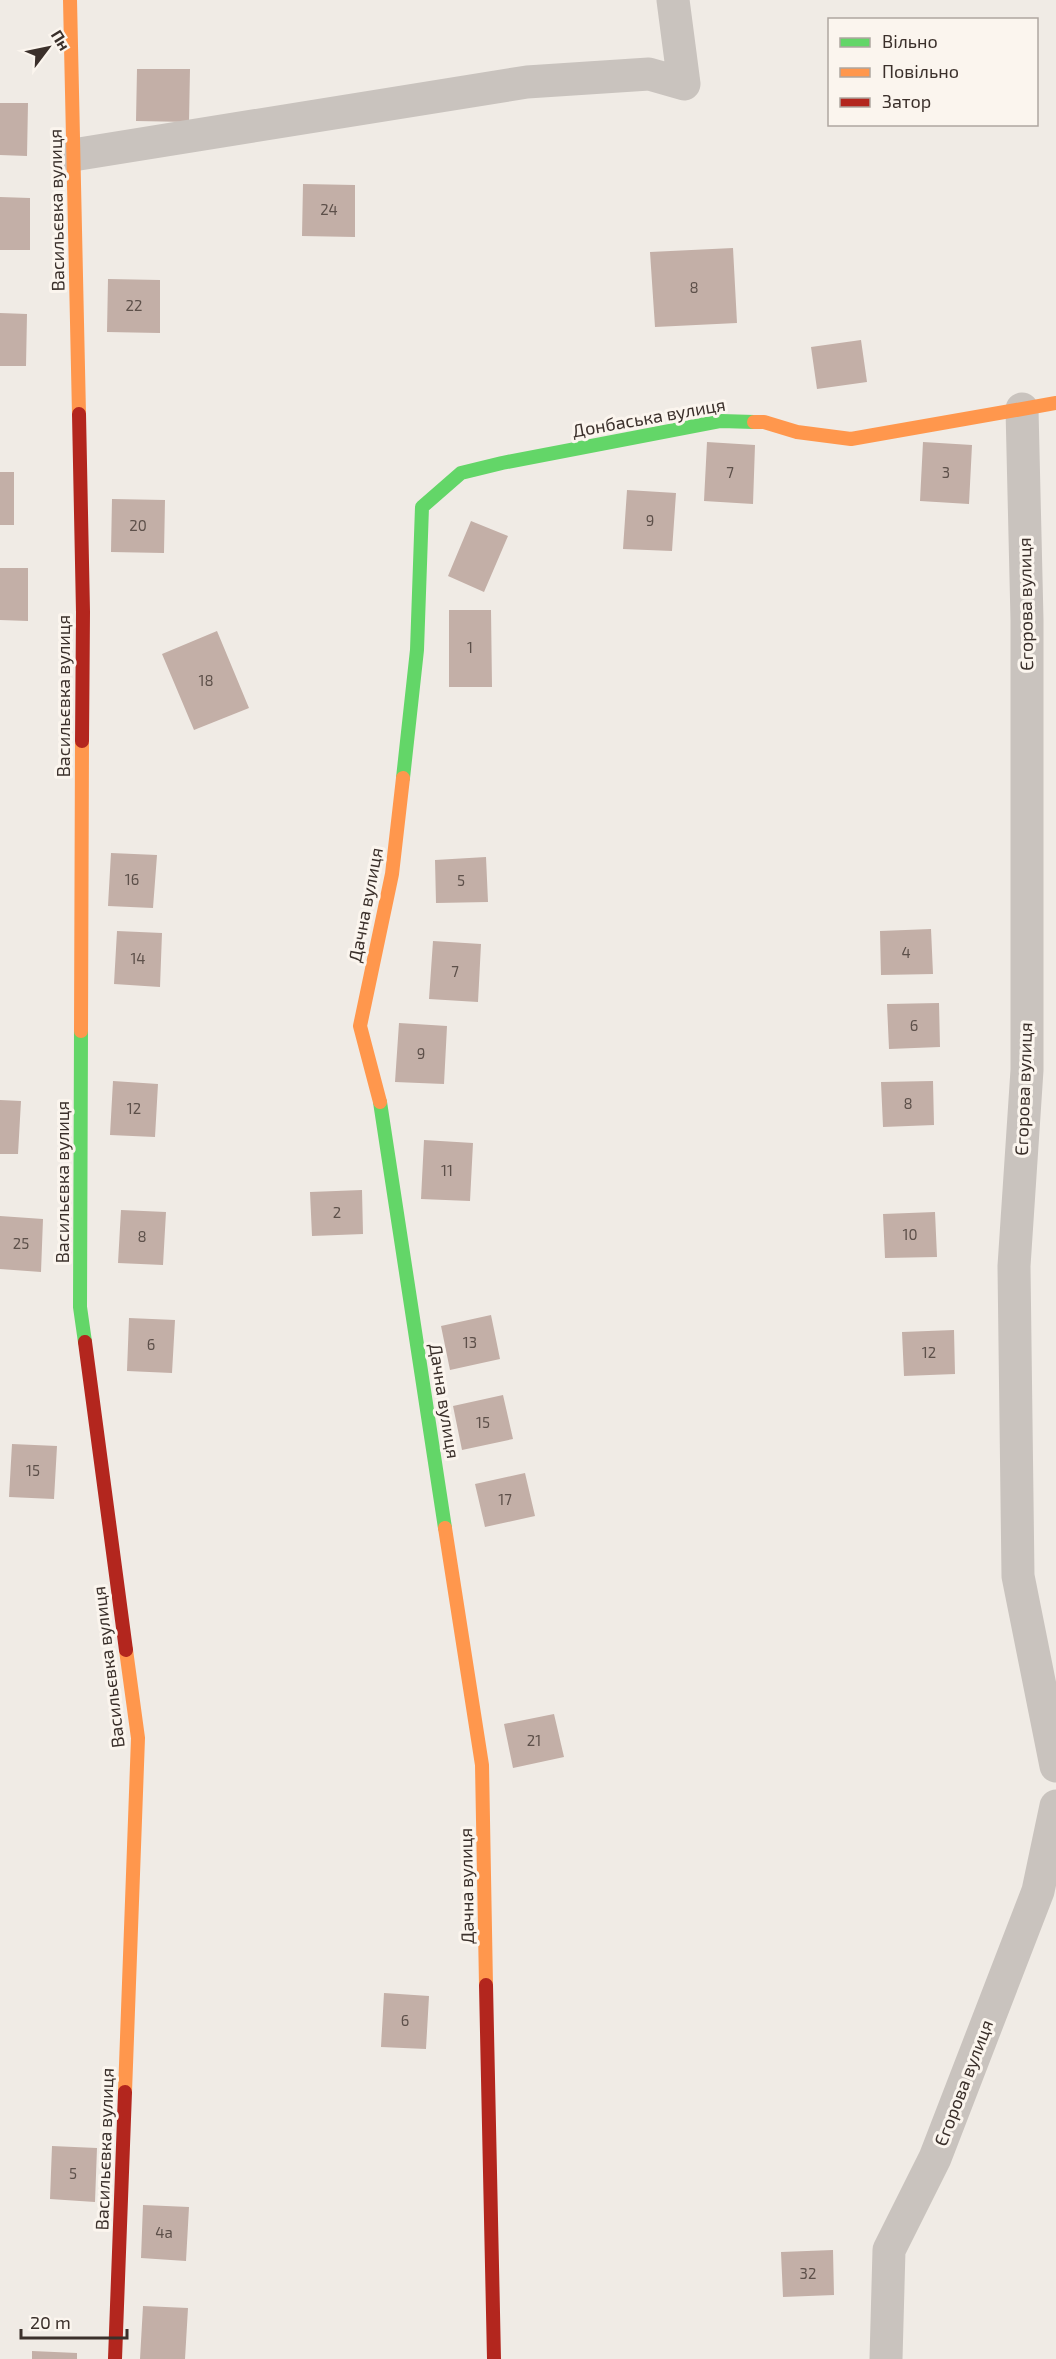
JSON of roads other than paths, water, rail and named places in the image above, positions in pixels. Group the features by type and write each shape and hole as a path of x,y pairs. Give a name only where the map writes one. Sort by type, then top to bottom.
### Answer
{"street":[{"name":"Васильєвка вулиця","path":"70,0 83,612 80,1307 138,1738 115,2359"},
{"path":"74,155 527,82 649,74 684,84 673,0"},
{"name":"Донбаська вулиця","path":"461,473 721,421 764,422 797,432 850,439 1056,403"},
{"name":"Єгорова вулиця","path":"1022,409 1027,620 1027,1070 1014,1266 1018,1576 1056,1766"},
{"name":"Дачна вулиця","path":"461,473 422,507 417,650 392,874 360,1026 378,1091 482,1765 494,2359"},
{"name":"Єгорова вулиця","path":"886,2359 889,2250 935,2158 1038,1891 1056,1806"}]}
